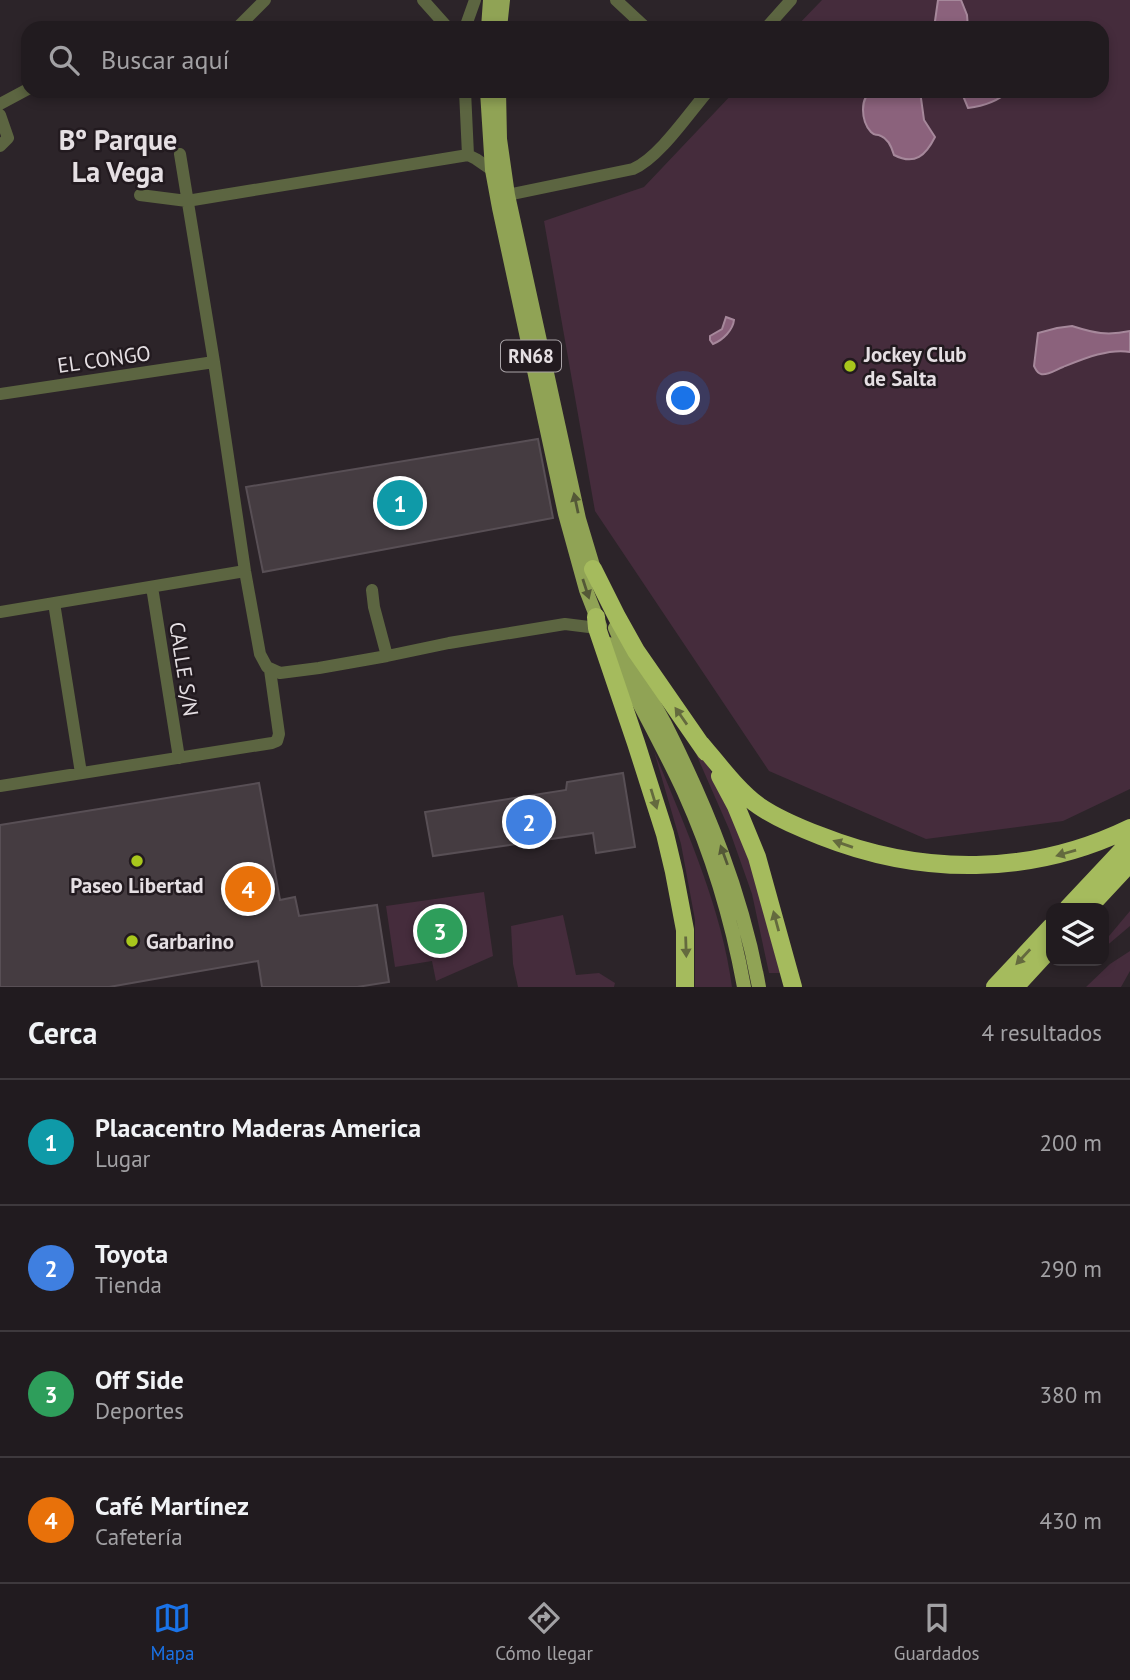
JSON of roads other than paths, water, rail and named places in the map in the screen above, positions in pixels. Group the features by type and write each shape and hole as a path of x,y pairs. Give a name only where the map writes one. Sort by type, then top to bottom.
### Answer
{"highway":[{"name":"RN68","path":"593,569 636,651 701,744 736,806 769,895 793,987"},
{"name":"RN68","path":"596,623 665,834 685,930 685,987"},
{"path":"701,744 751,800 776,816 839,843 901,860 964,865 1019,863 1064,854 1130,828"},
{"path":"1073,903 1130,842"},
{"path":"1093,903 1130,863"},
{"path":"995,987 1046,932"},
{"path":"1015,987 1046,953"}],"main road":[{"path":"488,21 490,0"},
{"path":"501,21 503,0"},
{"name":"RN68","path":"487,98 492,170 565,514 596,623 668,759 700,831 728,917 748,969 758,987"},
{"name":"RN68","path":"499,98 500,139 508,195 579,519 593,569 622,644 668,731 710,821 740,906 748,969 744,987"}],"street":[{"path":"244,21 265,0"},
{"path":"424,0 442,21"},
{"path":"468,21 475,0"},
{"path":"616,0 638,21"},
{"path":"772,21 792,0"},
{"path":"0,104 21,93"},
{"path":"465,98 468,155"},
{"path":"508,195 643,165 702,98"},
{"path":"0,114 8,138 0,146"},
{"path":"180,154 245,571 260,654 267,667 280,673 565,624 596,623"},
{"path":"141,195 187,201 468,155 492,170"},
{"name":"EL CONGO","path":"0,394 214,362"},
{"path":"0,612 245,571"},
{"name":"CALLE S/N","path":"152,587 179,758"},
{"path":"372,590 387,656"},
{"path":"54,603 81,773"},
{"path":"0,786 272,743 279,734 271,670"}],"place":[{"name":"Jockey Club de Salta","path":"850,366"},
{"name":"Placacentro Maderas America","path":"400,503"},
{"name":"Toyota","path":"529,822"},
{"name":"Paseo Libertad","path":"137,861"},
{"name":"Café Martínez","path":"248,889"},
{"name":"Off Side","path":"440,931"},
{"name":"Garbarino","path":"132,941"}],"district":[{"name":"Bº Parque La Vega","path":"118,155"}]}
